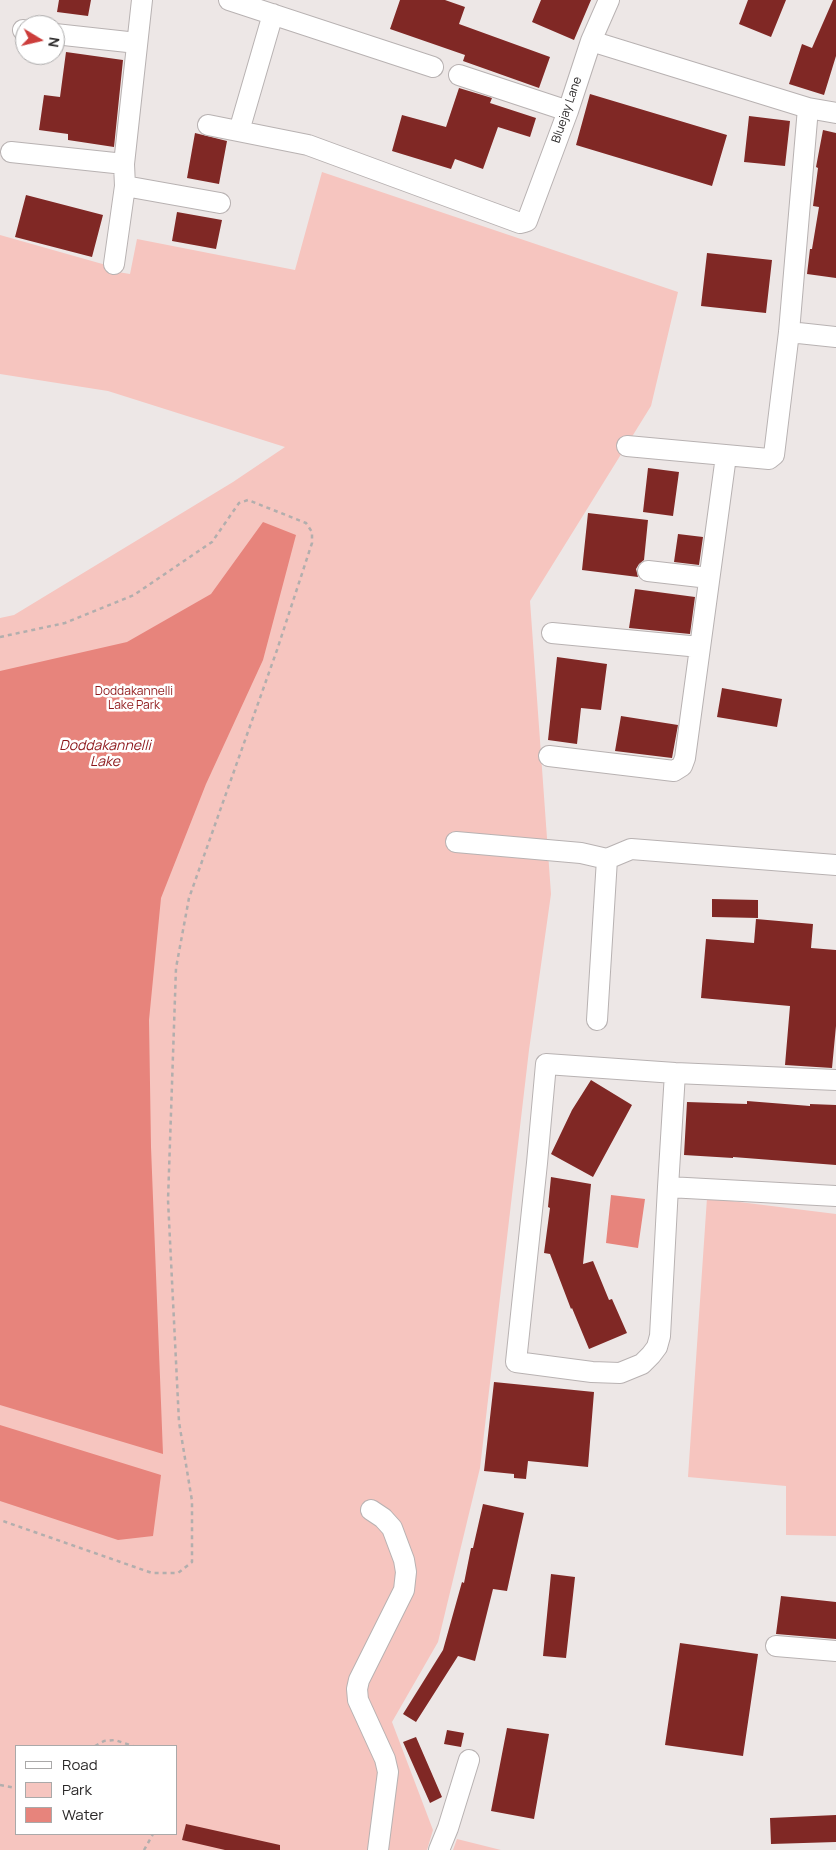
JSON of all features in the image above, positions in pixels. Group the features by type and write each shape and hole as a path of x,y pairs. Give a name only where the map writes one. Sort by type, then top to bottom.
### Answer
{"street":[{"path":"114,264 125,186 124,164 142,0"},
{"path":"229,0 433,67"},
{"name":"Bluejay Lane","path":"239,131 308,145 520,223 527,220 607,0"},
{"path":"208,125 239,131 273,14"},
{"path":"65,35 137,43"},
{"path":"591,41 808,108 836,113"},
{"path":"459,75 568,111"},
{"path":"627,446 770,459 774,455 789,332 808,108"},
{"path":"11,152 124,164"},
{"path":"125,186 220,203"},
{"path":"789,332 836,337"},
{"path":"549,756 674,771 682,766 685,758 726,456"},
{"path":"648,570 709,578"},
{"path":"552,634 700,647"},
{"path":"456,842 581,853 607,859 631,849 836,865"},
{"path":"596,1020 607,859"},
{"path":"675,1073 660,1336 657,1347 642,1364 620,1374 516,1362 546,1064 675,1073 836,1080"},
{"path":"668,1188 836,1196"},
{"path":"371,1510 383,1518 392,1528 404,1560 406,1572 404,1590 359,1680 357,1689 358,1700 385,1759 388,1772 378,1850"},
{"path":"776,1646 836,1651"},
{"path":"439,1850 448,1828 469,1760"}],"path":[{"path":"0,637 66,623 134,595 212,542 238,503 248,500 306,523 312,532 312,543 277,650 189,898 176,968 168,1200 179,1422 192,1501 192,1562 178,1573 152,1573 0,1520"},
{"path":"96,1745 104,1740 115,1740 130,1745"},
{"path":"0,1784 15,1788"},
{"path":"144,1850 152,1835"}],"green space":[{"name":"Doddakannelli Lake Park","path":"322,172 678,292 651,406 530,601 551,894 529,1050 480,1468 438,1642 392,1722 433,1830 427,1850 0,1850 0,618 14,615 233,482 285,447 108,391 0,374 0,235 106,265 106,270 130,274 137,239 295,270"},
{"path":"707,1198 836,1214 836,1536 786,1535 786,1486 688,1477"},
{"path":"457,1839 501,1850 453,1850"}],"water":[{"name":"Doddakannelli Lake","path":"263,522 296,535 263,660 206,784 161,898 149,1020 151,1147 163,1454 0,1405 0,671 127,642 211,594"},
{"path":"611,1195 645,1199 638,1248 606,1243"},
{"path":"0,1425 161,1475 153,1536 118,1540 0,1501"}],"building":[{"path":"59,0 91,0 88,16 57,12"},
{"path":"400,0 445,0 465,7 459,24 550,57 539,88 463,61 465,55 390,29"},
{"path":"541,0 591,0 574,40 532,22"},
{"path":"748,0 786,0 771,37 739,24"},
{"path":"833,0 836,0 836,56 824,95 789,84 802,44 812,48"},
{"path":"66,52 123,60 114,147 68,140 68,134 39,130 44,95 60,97"},
{"path":"459,88 492,98 490,103 536,118 530,137 498,127 483,169 455,159 451,169 392,151 402,115 446,127"},
{"path":"590,94 727,135 712,186 576,145"},
{"path":"749,116 790,121 785,166 744,162"},
{"path":"823,130 836,133 836,278 807,274 819,207 813,206 818,168 816,167"},
{"path":"195,133 227,141 219,184 187,178"},
{"path":"26,195 103,215 92,257 15,237"},
{"path":"177,212 222,220 216,249 172,241"},
{"path":"707,253 772,260 766,313 701,306"},
{"path":"648,468 679,472 673,516 643,512"},
{"path":"588,513 648,520 644,560 636,569 638,577 582,570"},
{"path":"678,534 703,537 699,565 674,562"},
{"path":"635,589 695,597 690,634 629,628"},
{"path":"557,657 607,664 601,710 581,708 577,744 548,740"},
{"path":"722,688 782,699 777,727 717,717"},
{"path":"621,716 678,725 672,758 615,751"},
{"path":"712,899 758,900 758,918 712,917"},
{"path":"756,919 813,924 811,948 836,950 836,1026 832,1068 785,1065 790,1006 701,998 706,939 754,943"},
{"path":"591,1080 632,1105 593,1177 551,1154 572,1110"},
{"path":"747,1101 810,1106 810,1104 836,1105 836,1165 684,1155 687,1102 747,1104"},
{"path":"551,1177 591,1184 583,1264 593,1261 609,1300 612,1299 627,1333 589,1349 550,1254 544,1253 550,1208 548,1207"},
{"path":"494,1382 594,1392 588,1467 528,1461 526,1479 514,1478 514,1474 484,1471"},
{"path":"483,1504 524,1513 507,1591 493,1589 475,1661 458,1656 416,1722 403,1714 443,1650 462,1582 464,1583"},
{"path":"551,1574 575,1577 566,1658 543,1656"},
{"path":"781,1596 836,1602 836,1639 776,1634"},
{"path":"680,1643 758,1654 743,1756 665,1745"},
{"path":"507,1728 549,1734 534,1819 491,1811"},
{"path":"447,1730 464,1733 461,1747 444,1744"},
{"path":"416,1737 442,1797 430,1803 403,1742"},
{"path":"836,1815 836,1842 771,1844 770,1818"},
{"path":"186,1824 280,1845 280,1850 225,1850 182,1840"}]}
